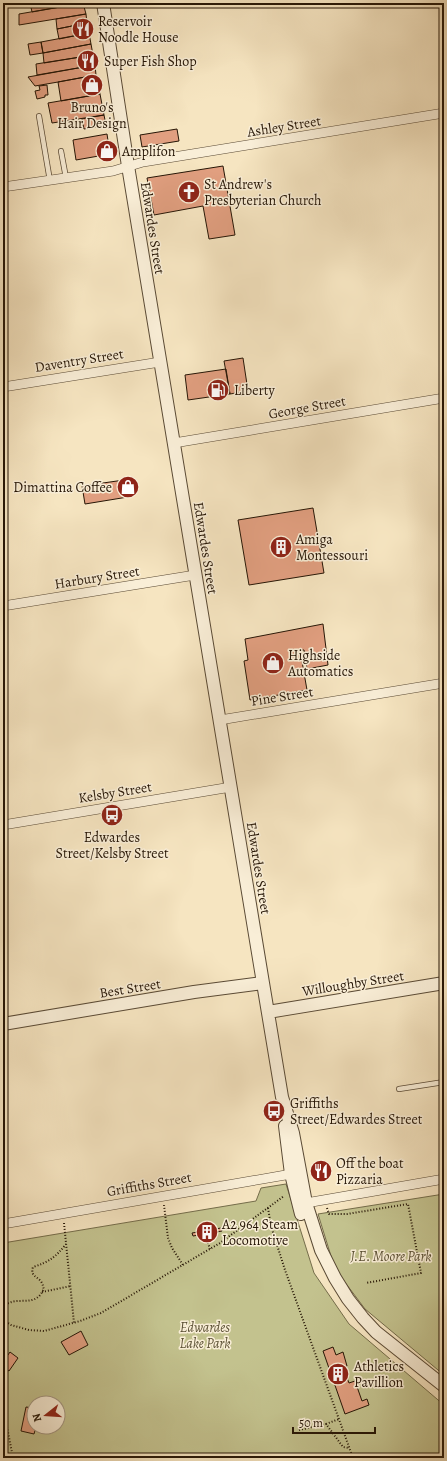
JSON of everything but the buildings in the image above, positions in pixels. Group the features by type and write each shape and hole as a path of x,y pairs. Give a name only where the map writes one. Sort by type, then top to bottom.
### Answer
{"street":[{"name":"Edwardes Street","path":"103,3 160,362 282,1097 286,1144 321,1250 335,1278 348,1299 376,1332 444,1386"},
{"name":"Ashley Street","path":"3,187 50,181 113,170 143,162 444,113"},
{"name":"Daventry Street","path":"3,387 160,362"},
{"name":"George Street","path":"174,443 444,398"},
{"name":"Harbury Street","path":"3,606 195,575"},
{"name":"Pine Street","path":"220,720 444,683"},
{"name":"Kelsby Street","path":"3,825 230,787"},
{"name":"Best Street","path":"3,1024 194,992 263,983"},
{"name":"Willoughby Street","path":"268,1012 444,983"},
{"name":"Edwardes Street","path":"295,1174 299,1210 316,1258 343,1306 359,1326 373,1339 444,1392"},
{"name":"Griffiths Street","path":"3,1224 295,1174"},
{"path":"306,1203 325,1198 444,1179"}],"lane":[{"path":"39,116 50,181"},
{"path":"61,151 66,178"},
{"path":"399,1089 444,1082"}],"path":[{"path":"4,1320 11,1325 29,1330 44,1331 74,1323 111,1307 234,1234 289,1193"},
{"path":"163,1196 168,1238 172,1248 183,1265"},
{"path":"325,1198 329,1214 347,1214 408,1204 421,1273 366,1283"},
{"path":"268,1208 271,1226 285,1270 353,1458"},
{"path":"64,1233 74,1323"},
{"path":"205,1234 210,1249"},
{"path":"3,1307 6,1304 15,1301 32,1300 38,1297 44,1289 42,1282 33,1275 33,1267 47,1262 60,1253 66,1244"},
{"path":"42,1292 71,1286"},
{"path":"3,1406 13,1458"},
{"path":"298,1430 326,1424 339,1419"},
{"path":"326,1424 343,1447 349,1448"}],"green space":[{"name":"Edwardes Lake Park","path":"286,1184 314,1273 349,1324 444,1405 444,1458 3,1458 3,1243 256,1201 261,1188"},
{"name":"J.E. Moore Park","path":"444,1194 444,1375 365,1309 335,1269 318,1214"}],"place":[{"name":"Reservoir Noodle House","path":"83,29"},
{"name":"Super Fish Shop","path":"88,61"},
{"name":"Bruno's Hair Design","path":"92,85"},
{"name":"Amplifon","path":"107,151"},
{"name":"St Andrew's Presbyterian Church","path":"189,192"},
{"name":"Liberty","path":"218,390"},
{"name":"Dimattina Coffee","path":"128,487"},
{"name":"Amiga Montessouri","path":"281,547"},
{"name":"Highside Automatics","path":"273,663"},
{"name":"Edwardes Street/Kelsby Street","path":"112,815"},
{"name":"Griffiths Street/Edwardes Street","path":"274,1111"},
{"name":"Off the boat Pizzaria","path":"321,1171"},
{"name":"A2 964 Steam Locomotive","path":"207,1232"},
{"name":"Athletics Pavillion","path":"338,1374"}]}
